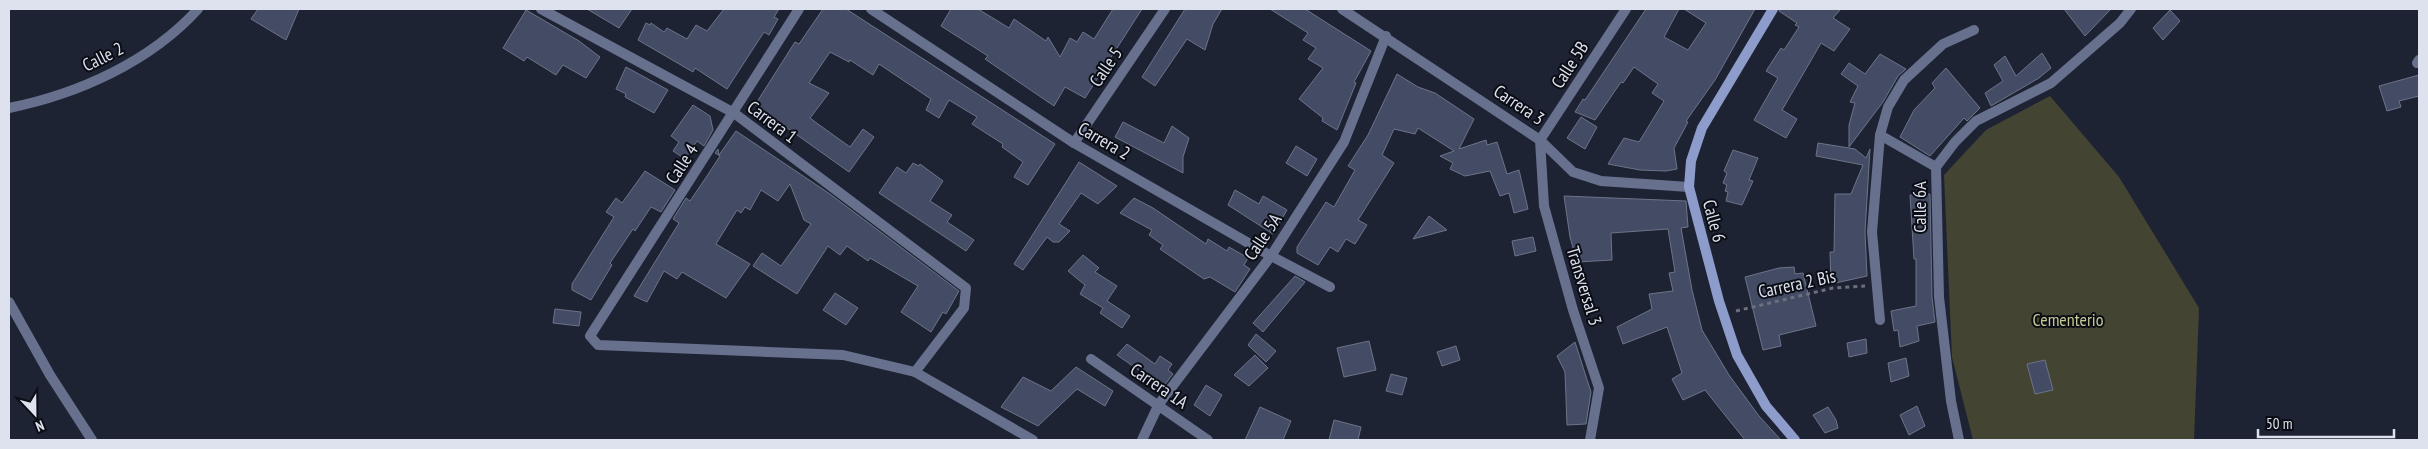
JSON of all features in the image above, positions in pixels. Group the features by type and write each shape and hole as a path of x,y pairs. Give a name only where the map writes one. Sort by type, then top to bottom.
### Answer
{"main road":[{"name":"Calle 6","path":"1773,9 1702,128 1691,161 1689,187 1724,314 1738,355 1766,406 1795,440"}],"street":[{"name":"Calle 2","path":"9,108 38,102 116,72 182,26 198,9"},
{"name":"Carrera 1","path":"541,9 734,113 966,288 964,308 915,372"},
{"name":"Calle 4","path":"799,9 590,336 598,346 843,355 915,372"},
{"name":"Carrera 2","path":"871,9 1074,143 1271,256 1330,287"},
{"name":"Calle 5","path":"1074,143 1165,9"},
{"name":"Carrera 3","path":"1342,9 1386,36 1540,140 1573,172 1601,181 1689,187"},
{"name":"Calle 5B","path":"1540,140 1626,9"},
{"name":"Calle 6A","path":"1959,440 1951,401 1939,297 1936,167 1954,142 1976,121 2051,83 2120,23 2131,9"},
{"path":"1880,320 1872,232 1880,135 1888,107 1904,80 1943,44 1974,30"},
{"name":"Calle 5A","path":"1142,440 1159,404 1271,256 1344,142 1386,36"},
{"path":"1880,135 1936,167"},
{"name":"Transversal 3","path":"1540,140 1544,206 1573,310 1599,388 1590,440"},
{"path":"9,302 50,374 92,440"},
{"name":"Carrera 1A","path":"1091,359 1159,404 1208,440"},
{"path":"915,372 1033,440"}],"path":[{"name":"Carrera 2 Bis","path":"1724,314 1833,288 1877,285"}],"green space":[{"name":"Cementerio","path":"2050,96 2119,177 2199,308 2194,440 1973,440 1952,357 1944,175 1986,130"}],"building":[{"path":"258,9 299,9 286,40 251,19"},
{"path":"587,9 632,9 619,28"},
{"path":"724,9 779,9 774,17 778,19 769,35 764,32 727,89 695,68 693,72 638,40 646,23 650,25 651,23 664,32 667,28 687,39 696,25 707,31"},
{"path":"823,9 846,9 1055,144 1028,185 1014,177 1023,162 1002,147 1003,144 972,124 977,117 949,100 939,118 926,110 931,99 879,64 873,75 850,60 849,62 830,52 809,83 829,93 810,118 850,147 863,129 874,137 849,172 755,105 795,42 799,44"},
{"path":"951,9 978,9 1009,28 1014,19 1046,41 1048,37 1060,57 1070,38 1077,42 1083,32 1094,39 1113,9 1142,9 1085,98 1065,87 1054,106 985,59 988,56 941,26"},
{"path":"1185,9 1222,9 1213,24 1205,50 1187,39 1155,86 1142,77"},
{"path":"1270,9 1305,9 1371,51 1354,82 1356,83 1337,130 1322,121 1323,118 1299,99 1323,68 1308,59 1316,48 1303,40 1308,33"},
{"path":"1646,9 1679,9 1664,37 1688,50 1706,23 1684,9 1755,9 1715,80 1686,121 1688,122 1674,148 1677,169 1666,171 1640,170 1608,164 1624,138 1639,142 1664,101 1652,93 1658,84 1634,67 1623,83 1621,82 1595,120 1575,112"},
{"path":"1780,9 1841,9 1833,18 1850,29 1834,51 1821,43 1782,110 1797,119 1786,138 1754,120 1778,78 1766,71 1781,48 1784,50 1799,27 1795,25 1797,23 1779,11"},
{"path":"2064,9 2111,9 2085,36"},
{"path":"526,10 579,41 600,57 586,78 563,65 556,75 527,57 524,61 503,48"},
{"path":"2170,10 2180,21 2163,40 2153,28"},
{"path":"2042,53 2051,68 2039,78 1991,106 1985,93 2003,81 1994,65 2005,56 2016,76"},
{"path":"1880,54 1906,69 1898,76 1883,102 1849,147 1849,125 1855,103 1850,102 1858,86 1841,74 1849,63 1865,74"},
{"path":"626,67 668,90 654,113 625,97 626,94 616,89"},
{"path":"1946,68 1980,108 1967,121 1964,118 1930,156 1900,137 1914,110 1935,88 1932,83"},
{"path":"1397,74 1418,87 1435,93 1474,119 1459,149 1486,140 1487,145 1497,142 1507,174 1519,170 1528,209 1514,213 1509,193 1500,196 1490,171 1465,176 1450,169 1453,163 1440,156 1454,151 1418,128 1415,134 1394,129 1382,155 1394,163 1358,220 1367,225 1355,244 1346,239 1338,252 1330,247 1318,265 1297,253 1297,247 1326,202 1334,207 1355,170 1348,166 1368,135"},
{"path":"2419,75 2419,96 2399,101 2401,107 2387,111 2379,86"},
{"path":"693,105 710,116 713,130 704,146 697,141 685,159 673,151 679,142 671,136"},
{"path":"1581,117 1597,127 1585,149 1567,138"},
{"path":"1123,122 1164,143 1172,126 1189,138 1183,157 1183,173 1115,137"},
{"path":"736,131 830,194 959,291 946,314 943,312 931,332 901,312 918,286 870,258 868,261 847,246 840,255 828,246 797,294 753,266 762,253 781,266 811,224 804,220 790,184 778,201 761,190 750,210 745,207 741,213 737,210 716,244 750,264 726,298 682,272 677,279 664,271 647,302 634,296 679,223 673,219 686,198 690,201 720,156 715,153 718,149 719,155"},
{"path":"1818,143 1855,149 1866,158 1870,149 1865,232 1867,276 1831,284 1830,252 1834,252 1835,194 1851,194 1863,165 1816,156"},
{"path":"1296,146 1317,159 1307,176 1286,163"},
{"path":"1733,150 1758,158 1749,180 1753,181 1742,205 1726,201 1728,192 1725,191 1727,185 1723,183 1727,173 1724,171"},
{"path":"1079,162 1117,186 1098,204 1081,193 1059,224 1070,231 1059,242 1053,242 1047,237 1023,270 1014,264"},
{"path":"913,163 919,166 920,164 943,181 930,201 952,215 947,222 974,240 966,251 879,193 897,167 906,173"},
{"path":"645,171 675,190 661,212 651,207 635,231 633,229 610,263 612,265 591,300 572,290 572,284 614,217 606,212 616,198 622,203"},
{"path":"1235,190 1259,204 1263,196 1287,210 1273,234 1228,205"},
{"path":"1930,194 1932,297 1935,322 1917,326 1919,341 1900,347 1898,330 1894,331 1891,311 1916,306 1916,259 1914,259 1910,195"},
{"path":"1564,196 1686,201 1688,227 1681,228 1692,290 1702,330 1729,375 1759,416 1781,440 1745,440 1705,390 1683,400 1672,379 1682,373 1667,327 1623,344 1617,327 1652,309 1649,294 1673,291 1669,273 1675,272 1668,229 1611,233 1612,260 1577,262 1570,237"},
{"path":"1134,198 1153,208 1206,244 1208,239 1227,251 1229,247 1248,258 1244,265 1250,269 1235,292 1210,277 1204,279 1160,249 1163,245 1149,235 1152,230 1120,213"},
{"path":"1429,216 1447,230 1413,239"},
{"path":"1533,237 1536,251 1515,256 1512,241"},
{"path":"1083,255 1099,268 1095,272 1117,286 1107,301 1130,316 1122,328 1100,313 1103,308 1080,294 1085,285 1068,271"},
{"path":"1794,267 1795,274 1803,273 1816,326 1779,335 1781,346 1763,350 1745,277 1779,268"},
{"path":"1295,276 1305,282 1263,332 1253,323"},
{"path":"835,293 858,308 846,325 823,310"},
{"path":"555,309 581,312 579,326 553,323"},
{"path":"1256,334 1276,351 1266,362 1248,345"},
{"path":"1866,339 1867,353 1849,357 1847,343"},
{"path":"1369,341 1376,370 1344,377 1337,348"},
{"path":"1575,342 1591,392 1586,424 1567,425 1565,372 1557,356"},
{"path":"1127,344 1155,364 1160,356 1172,364 1168,370 1173,374 1163,387 1117,355"},
{"path":"1456,346 1460,360 1442,366 1437,352"},
{"path":"1255,355 1268,368 1249,386 1234,375"},
{"path":"1906,358 1909,376 1891,382 1888,363"},
{"path":"2045,360 2053,390 2035,394 2027,364"},
{"path":"1076,367 1113,391 1105,406 1077,389 1038,426 1001,407 1023,377 1051,391"},
{"path":"1391,374 1407,378 1402,395 1386,391"},
{"path":"1206,385 1222,395 1210,416 1194,405"},
{"path":"1917,406 1925,426 1909,435 1900,415"},
{"path":"1260,407 1291,421 1283,440 1245,440"},
{"path":"1828,407 1836,420 1838,428 1825,433 1813,415"},
{"path":"1334,420 1361,427 1358,440 1329,440"}]}
